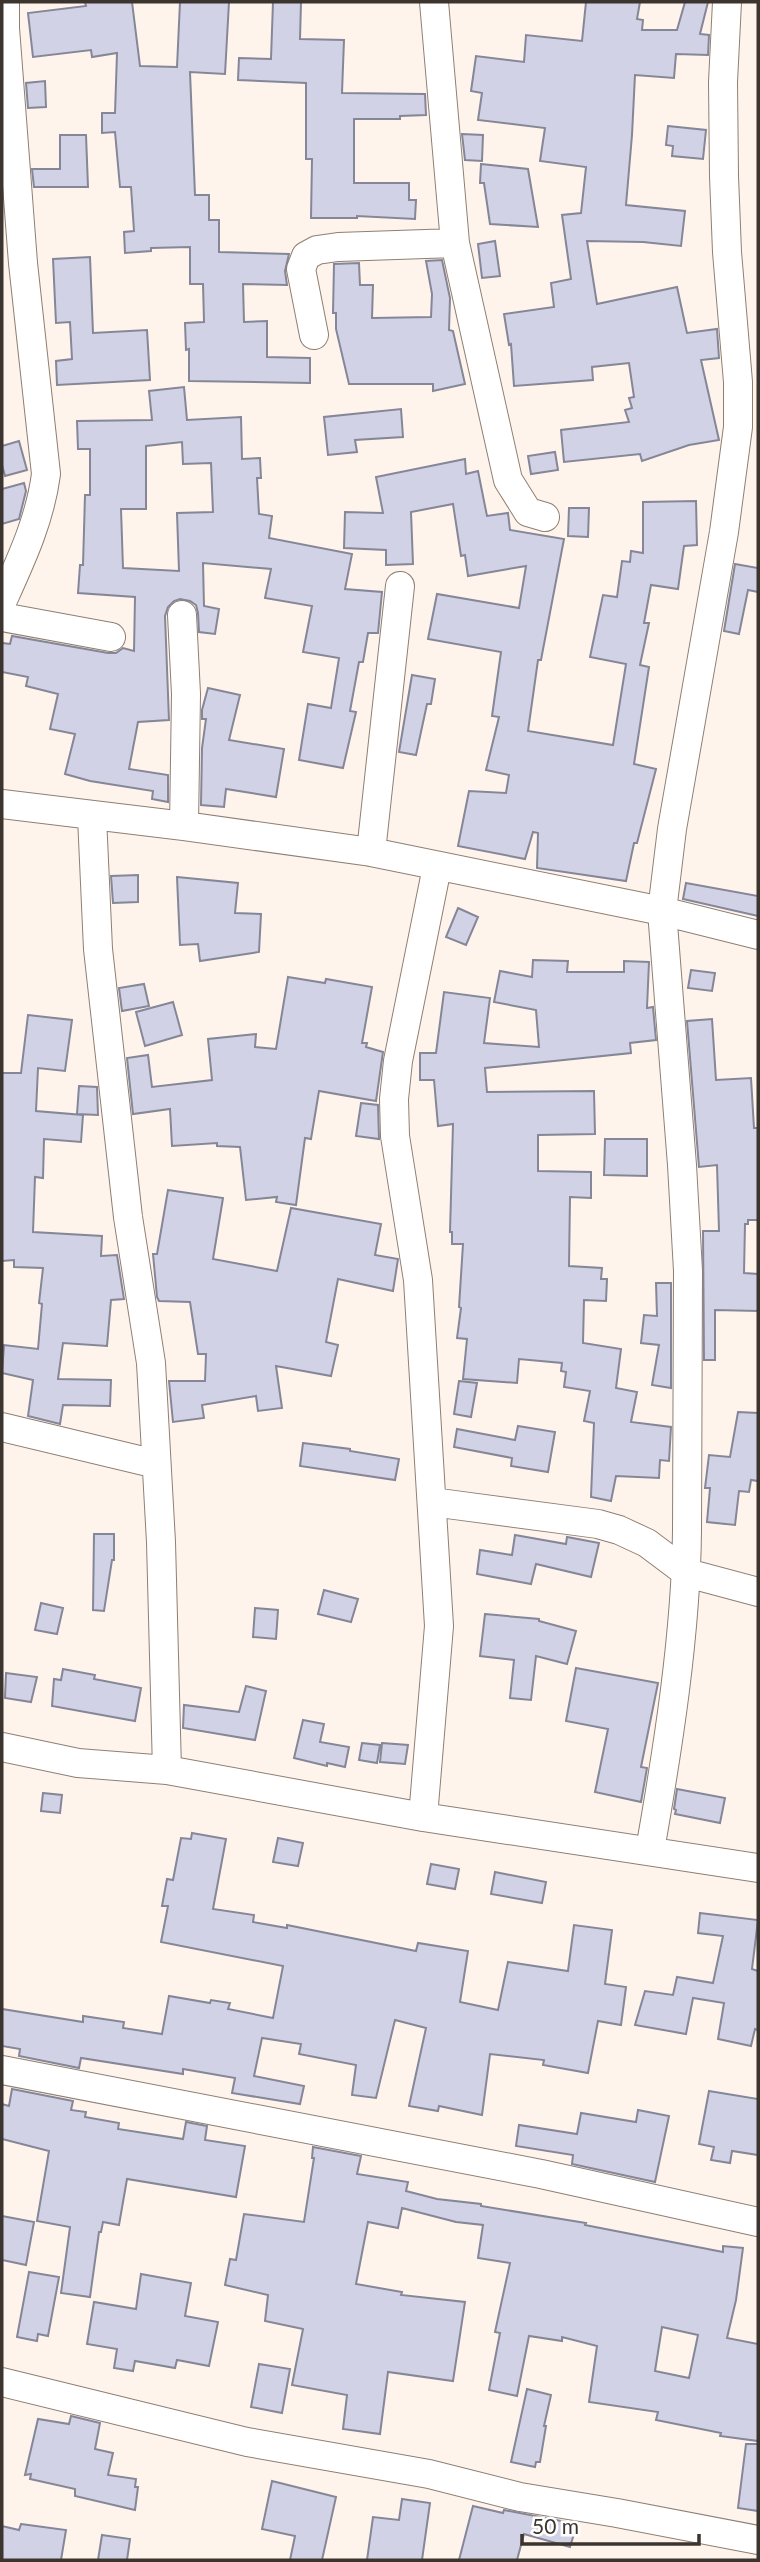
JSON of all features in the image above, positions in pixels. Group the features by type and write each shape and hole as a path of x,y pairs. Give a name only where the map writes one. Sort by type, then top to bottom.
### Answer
{"street":[{"path":"434,2 454,243 508,480 528,512 545,517"},
{"path":"650,1850 670,1724 687,1573 688,1271 662,911 672,829 724,532 738,427 738,382 727,252 724,163 723,82 727,2"},
{"path":"2,602 31,536 43,500 46,474 12,268 4,18"},
{"path":"314,335 301,269 306,256 317,250 338,247 454,243"},
{"path":"371,852 400,586"},
{"path":"182,615 186,694 184,826"},
{"path":"2,617 111,637"},
{"path":"2,804 371,852 662,911 758,935"},
{"path":"92,817 98,949 128,1217 151,1363 161,1542 167,1770"},
{"path":"423,1817 439,1626 418,1280 395,1136 394,1099 398,1060 437,867"},
{"path":"2,1427 156,1464"},
{"path":"432,1502 598,1524 647,1543 687,1573 758,1592"},
{"path":"2,1747 78,1763 167,1770 423,1817 650,1850 757,1862"},
{"path":"2,2070 541,2174 758,2222"},
{"path":"2,2382 247,2442 429,2474 520,2497 758,2540"}],"building":[{"path":"85,2 132,2 140,66 177,67 180,2 229,2 225,74 190,72 195,195 209,195 209,220 219,220 219,252 289,254 285,271 287,285 243,284 244,322 267,321 267,357 310,358 310,383 189,381 189,349 186,350 185,323 204,322 203,284 190,284 190,247 151,248 151,251 125,253 124,232 134,231 131,187 120,187 115,132 102,133 102,113 115,113 117,53 92,57 91,50 33,57 28,13 86,6"},
{"path":"273,2 301,2 300,39 344,40 342,93 425,94 426,115 400,116 400,119 354,119 354,183 409,183 409,200 416,200 415,219 357,216 311,218 312,159 306,159 306,83 238,80 239,58 271,59"},
{"path":"586,2 640,2 637,19 643,20 642,30 677,30 685,2 708,2 700,34 709,35 708,55 676,54 674,78 635,75 626,205 685,211 681,246 587,241 597,304 677,287 687,333 717,329 719,358 701,360 719,440 689,445 642,461 640,454 564,462 561,430 629,422 625,410 632,408 629,398 634,397 629,363 592,367 593,380 514,386 511,344 509,345 504,314 554,307 551,283 571,279 562,215 581,213 586,167 540,161 545,128 478,120 482,93 471,91 476,56 524,62 526,35 582,41"},
{"path":"45,81 46,107 28,108 26,83"},
{"path":"668,126 706,130 703,159 672,156 673,146 666,145"},
{"path":"462,134 483,135 482,161 465,160"},
{"path":"60,135 86,135 88,187 34,187 32,169 60,169"},
{"path":"481,164 528,169 538,227 490,224 484,183 480,183"},
{"path":"495,241 500,276 482,278 478,244"},
{"path":"90,257 93,333 147,330 150,380 57,385 56,361 72,359 70,322 56,323 53,259"},
{"path":"442,260 450,298 449,330 453,331 465,384 433,391 433,384 349,384 336,329 336,313 333,313 334,264 359,263 360,285 373,285 372,318 431,317 432,294 426,261"},
{"path":"184,387 187,420 241,417 242,459 260,458 261,478 257,478 259,514 272,516 269,538 352,554 345,589 382,592 378,633 368,633 363,662 359,662 350,711 356,712 343,768 299,760 308,704 331,708 339,658 303,652 312,606 265,598 271,569 203,563 204,606 219,609 215,634 199,632 196,605 190,601 180,599 168,607 165,616 169,720 138,722 129,769 168,775 168,802 152,799 153,791 90,781 65,774 75,734 50,729 58,694 26,686 28,677 2,672 2,643 10,644 12,636 108,653 116,653 123,648 134,651 135,597 78,593 80,565 83,565 85,495 90,495 90,449 78,449 77,421 152,420 149,391","holes":["182,442 183,464 211,463 213,512 177,513 179,571 123,568 121,509 146,509 146,446"]},
{"path":"401,409 403,437 355,440 357,452 328,455 324,417"},
{"path":"19,441 27,470 5,476 2,446"},
{"path":"555,452 558,470 531,474 528,456"},
{"path":"465,459 466,474 478,471 487,516 508,513 510,530 564,539 541,660 538,660 528,731 613,745 626,664 590,657 603,595 617,597 622,561 630,562 631,551 643,553 643,502 696,501 697,545 684,546 678,589 651,585 644,623 649,623 640,665 649,667 634,764 656,769 637,843 634,843 626,881 537,868 538,833 533,832 525,859 458,846 469,791 506,793 509,775 486,770 499,717 492,716 501,652 428,639 437,594 519,608 526,566 468,576 465,555 461,556 453,504 411,512 413,564 386,565 386,550 344,548 345,512 383,513 376,477"},
{"path":"24,483 26,491 19,519 2,524 2,489"},
{"path":"569,508 589,508 588,537 568,536"},
{"path":"735,564 758,568 758,592 748,590 739,634 724,631"},
{"path":"412,675 435,679 431,704 427,704 416,755 399,752"},
{"path":"208,688 240,695 229,740 284,749 276,797 226,789 224,807 201,805 202,748 206,719 202,719 202,710"},
{"path":"138,875 138,902 113,903 111,876"},
{"path":"177,877 238,883 235,913 261,914 259,952 200,961 198,944 180,945"},
{"path":"686,883 758,896 758,916 683,899"},
{"path":"458,908 478,917 466,945 446,937"},
{"path":"533,960 568,961 567,972 624,972 624,961 649,962 647,1008 653,1007 656,1040 630,1043 631,1053 485,1068 487,1092 594,1091 595,1134 538,1135 538,1171 591,1172 591,1198 570,1197 569,1266 602,1268 601,1279 607,1279 606,1301 584,1300 583,1343 621,1349 616,1388 637,1392 631,1422 671,1427 669,1461 660,1460 659,1478 616,1476 611,1501 591,1497 594,1423 584,1421 590,1391 564,1387 566,1372 561,1371 562,1363 519,1359 517,1383 463,1379 467,1339 457,1338 463,1244 452,1244 450,1232 453,1124 438,1126 434,1080 420,1080 420,1053 436,1053 444,992 490,998 484,1043 539,1047 536,1010 494,1002 500,971 532,977"},
{"path":"691,970 715,973 712,991 688,988"},
{"path":"288,977 325,983 326,979 372,987 362,1043 367,1043 366,1047 383,1052 376,1101 319,1091 311,1139 305,1138 296,1205 276,1202 277,1197 246,1200 240,1147 217,1146 217,1143 172,1146 170,1109 133,1114 127,1058 148,1055 152,1087 212,1080 208,1039 256,1034 255,1047 276,1049"},
{"path":"144,984 149,1006 122,1011 119,988"},
{"path":"173,1002 182,1035 145,1046 136,1012"},
{"path":"28,1015 72,1020 65,1071 38,1068 36,1111 83,1115 81,1142 44,1139 43,1178 35,1177 33,1232 102,1236 101,1256 117,1255 124,1299 111,1300 107,1346 63,1343 58,1379 111,1380 110,1406 63,1405 60,1424 28,1416 33,1380 2,1373 4,1345 38,1349 42,1304 39,1303 43,1268 14,1267 14,1260 2,1261 2,1073 21,1073"},
{"path":"712,1019 716,1080 751,1078 754,1128 758,1128 758,1220 748,1220 748,1224 745,1224 744,1273 758,1274 758,1311 715,1310 715,1360 704,1360 703,1231 719,1231 717,1165 699,1167 687,1021"},
{"path":"79,1086 97,1087 98,1115 77,1114"},
{"path":"361,1103 378,1105 379,1139 356,1136"},
{"path":"605,1139 647,1139 647,1176 604,1175"},
{"path":"168,1190 223,1198 213,1259 277,1271 291,1208 381,1224 375,1255 398,1259 393,1291 338,1279 326,1342 338,1345 331,1376 276,1366 282,1408 258,1411 256,1396 202,1405 204,1418 173,1422 169,1381 205,1381 206,1354 198,1354 190,1302 159,1301 157,1297 153,1254 157,1254"},
{"path":"656,1283 671,1283 671,1388 652,1385 659,1345 641,1343 644,1315 657,1316"},
{"path":"459,1381 477,1383 471,1417 454,1414"},
{"path":"738,1412 758,1413 758,1481 751,1480 749,1492 739,1491 735,1525 707,1522 710,1488 705,1488 709,1455 730,1457"},
{"path":"518,1426 555,1432 548,1472 511,1466 512,1458 454,1447 457,1429 515,1440"},
{"path":"303,1443 399,1459 395,1480 300,1466"},
{"path":"94,1534 114,1534 114,1560 104,1611 93,1610"},
{"path":"515,1535 566,1544 567,1537 599,1543 591,1577 536,1564 531,1584 477,1574 480,1550 512,1555"},
{"path":"324,1590 358,1599 351,1622 318,1614"},
{"path":"41,1603 63,1608 57,1634 35,1630"},
{"path":"255,1608 278,1610 276,1639 253,1637"},
{"path":"485,1614 539,1619 576,1631 567,1664 536,1656 531,1700 510,1698 514,1660 480,1656"},
{"path":"576,1668 658,1683 641,1767 647,1768 641,1802 595,1792 608,1729 566,1721"},
{"path":"63,1669 95,1675 94,1679 141,1688 135,1721 52,1706 54,1679 61,1680"},
{"path":"6,1673 37,1677 31,1702 5,1698"},
{"path":"246,1686 266,1691 255,1740 183,1728 184,1705 239,1712"},
{"path":"303,1720 324,1724 320,1742 349,1747 345,1767 327,1763 327,1766 294,1758"},
{"path":"362,1743 380,1745 377,1763 359,1760"},
{"path":"382,1743 408,1745 405,1764 380,1762"},
{"path":"677,1789 725,1798 720,1823 675,1814"},
{"path":"43,1793 62,1795 60,1813 41,1811"},
{"path":"192,1833 226,1839 213,1909 254,1915 253,1922 287,1928 287,1925 416,1951 418,1943 468,1951 460,2002 498,2010 508,1962 568,1971 574,1925 612,1930 605,1984 626,1987 621,2025 598,2021 588,2073 543,2065 544,2060 490,2054 482,2115 439,2106 438,2111 409,2106 426,2028 395,2020 376,2098 352,2095 356,2065 299,2054 301,2044 262,2038 254,2076 304,2086 300,2104 232,2093 235,2078 183,2069 183,2074 81,2058 79,2068 19,2056 20,2049 2,2046 2,2009 83,2022 83,2016 124,2022 123,2028 162,2034 169,1996 210,2003 211,2000 230,2003 228,2009 273,2018 283,1966 161,1942 168,1906 162,1906 167,1879 173,1880 181,1838 191,1839"},
{"path":"278,1838 303,1843 298,1866 273,1862"},
{"path":"431,1864 459,1869 455,1889 427,1884"},
{"path":"495,1872 546,1882 542,1903 491,1894"},
{"path":"700,1913 758,1920 752,1969 758,1971 758,2030 755,2029 751,2046 718,2039 724,2003 693,1998 686,2034 635,2025 645,1991 673,1995 677,1977 713,1983 723,1936 698,1933"},
{"path":"12,2089 73,2101 71,2110 86,2112 85,2117 119,2123 118,2129 183,2139 186,2122 207,2126 205,2140 245,2146 236,2197 127,2179 119,2225 103,2222 99,2232 90,2297 61,2293 70,2227 37,2221 49,2151 2,2139 2,2104 9,2106"},
{"path":"709,2091 758,2099 758,2155 732,2151 730,2163 711,2160 714,2147 699,2144"},
{"path":"638,2110 669,2116 655,2182 572,2164 573,2155 516,2146 519,2125 577,2134 581,2113 636,2122"},
{"path":"313,2147 361,2156 357,2174 408,2182 406,2191 437,2199 586,2223 585,2225 723,2252 723,2246 743,2248 736,2300 727,2338 758,2344 758,2441 720,2436 721,2433 656,2420 658,2412 589,2402 597,2346 562,2337 562,2341 529,2336 517,2396 489,2390 500,2333 495,2332 510,2263 478,2258 483,2225 456,2222 402,2208 398,2228 368,2222 356,2284 402,2292 401,2295 465,2302 453,2381 388,2372 380,2434 343,2429 347,2395 292,2385 303,2329 265,2321 268,2295 225,2285 230,2259 236,2260 244,2214 304,2222","holes":["662,2327 698,2335 689,2378 655,2371"]},
{"path":"2,2216 34,2222 26,2265 2,2260"},
{"path":"29,2272 59,2277 48,2336 38,2334 37,2341 17,2337"},
{"path":"141,2274 191,2283 185,2316 218,2322 209,2366 177,2360 175,2368 135,2361 133,2371 114,2368 117,2349 87,2344 94,2302 136,2309"},
{"path":"259,2364 290,2369 282,2413 251,2407"},
{"path":"527,2389 551,2395 540,2462 536,2462 535,2467 511,2462"},
{"path":"71,2416 100,2423 95,2449 113,2453 108,2475 136,2479 135,2487 138,2487 135,2510 75,2496 75,2489 30,2479 31,2474 25,2475 38,2419 69,2424"},
{"path":"746,2444 758,2444 758,2511 738,2508"},
{"path":"272,2481 336,2497 322,2560 290,2560 295,2536 262,2529"},
{"path":"402,2499 430,2503 422,2560 367,2560 373,2517 399,2520"},
{"path":"473,2506 577,2524 570,2547 524,2534 517,2560 459,2560"},
{"path":"21,2524 66,2530 61,2560 2,2560 2,2526 19,2530"},
{"path":"102,2535 130,2539 127,2560 98,2560"}]}
